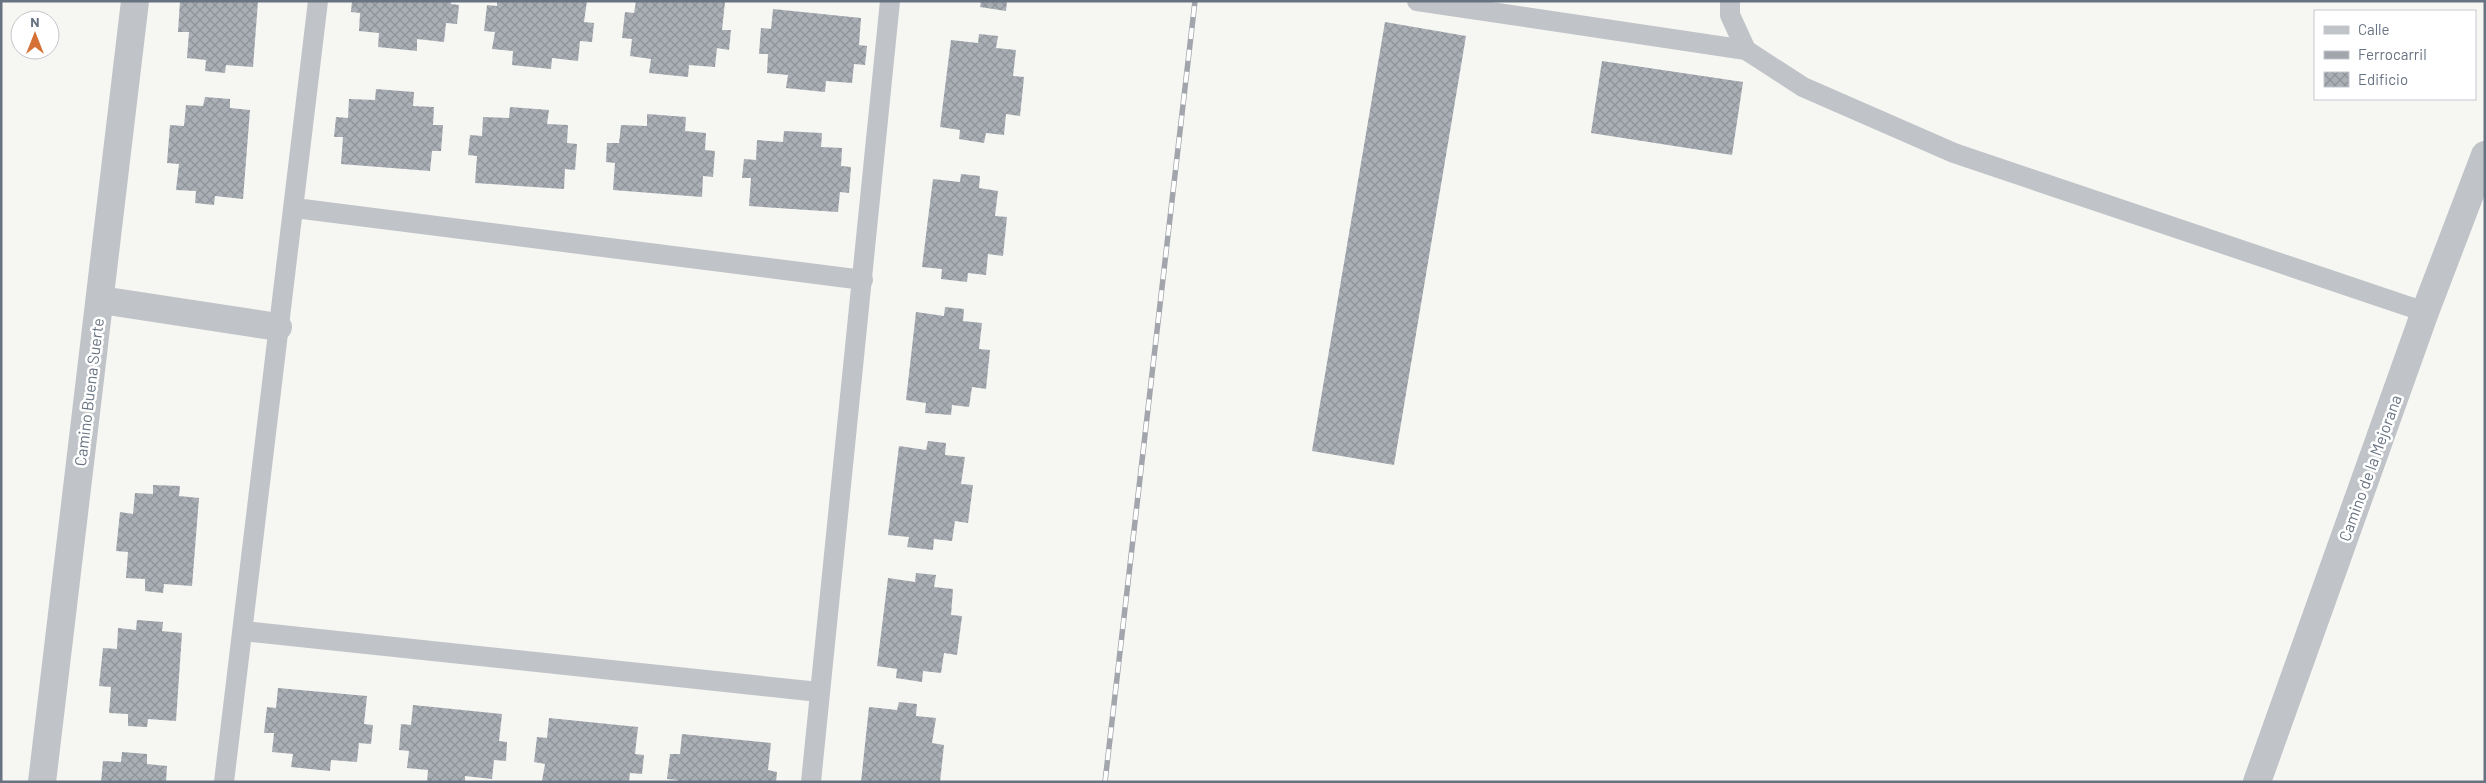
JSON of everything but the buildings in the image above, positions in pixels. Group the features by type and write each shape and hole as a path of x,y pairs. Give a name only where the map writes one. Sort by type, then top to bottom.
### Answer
{"street":[{"name":"Camino Buena Suerte","path":"42,782 101,300 135,1"},
{"name":"Camino de la Mejorana","path":"2257,782 2425,312 2485,155"},
{"path":"101,300 278,327"}],"lane":[{"path":"224,782 318,1"},
{"path":"811,782 890,1"},
{"path":"1417,1 1746,50 1803,88 1954,154 2425,312"},
{"path":"1730,1 1730,15 1746,50"},
{"path":"294,208 863,280"},
{"path":"243,631 820,692"}],"railway":[{"path":"1105,782 1195,1"}]}
